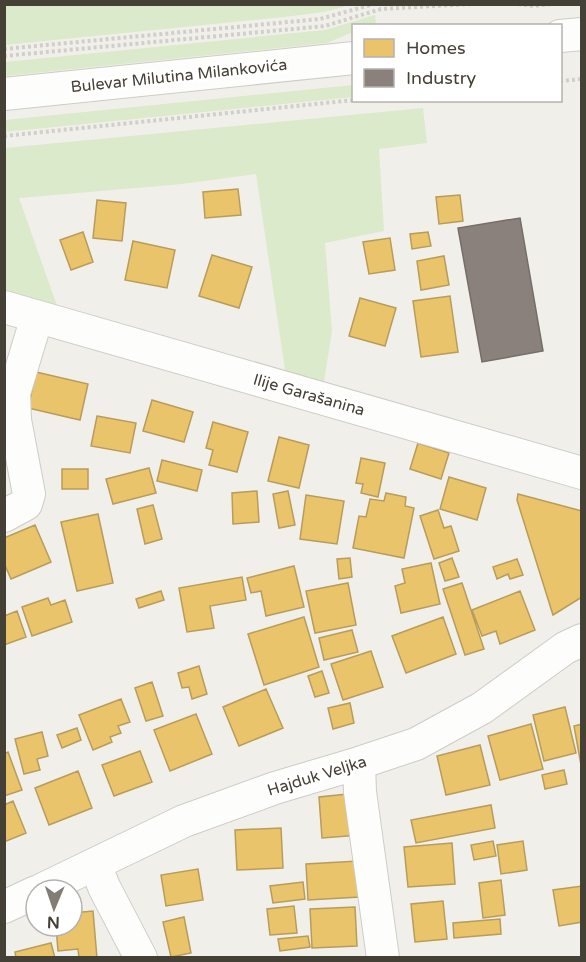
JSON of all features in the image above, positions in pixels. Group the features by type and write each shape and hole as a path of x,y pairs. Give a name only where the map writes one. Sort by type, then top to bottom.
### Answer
{"street":[{"path":"562,36 582,34"},
{"name":"Bulevar Milutina Milankovića","path":"4,94 352,58"},
{"name":"Ilije Garašanina","path":"4,307 582,473"},
{"path":"4,516 26,504 29,494 15,420 14,393 37,317"},
{"name":"Hajduk Veljka","path":"66,878 184,821 275,788 416,744 482,708 565,648 582,640"},
{"path":"359,763 360,792 383,957"},
{"path":"95,864 104,887 141,957"},
{"path":"4,908 24,898"}],"path":[{"path":"4,49 320,19 374,4"},
{"path":"4,56 325,26 381,9 471,4"},
{"path":"518,4 532,6 552,4"},
{"path":"562,81 582,79"},
{"path":"4,136 352,100"}],"green space":[{"path":"4,5 350,5 324,12 284,17 5,45"},
{"path":"375,15 376,24 352,24 352,32 327,43 5,76 5,62 325,30"},
{"path":"352,85 352,97 5,132 5,120"},
{"path":"423,108 427,143 379,149 384,231 325,243 332,331 322,394 287,383 256,174 182,184 19,198 61,317 5,296 5,148"}],"building: Homes":[{"path":"238,189 241,215 205,218 203,192"},
{"path":"460,195 463,221 439,224 436,197"},
{"path":"97,200 126,203 122,241 93,238"},
{"path":"83,232 93,262 71,270 60,240"},
{"path":"428,232 431,246 412,249 410,234"},
{"path":"390,238 395,270 369,274 363,242"},
{"path":"133,241 175,250 167,288 125,280"},
{"path":"212,255 252,267 239,308 199,296"},
{"path":"444,256 449,285 421,290 417,261"},
{"path":"450,296 458,352 421,357 413,301"},
{"path":"360,298 396,308 385,346 349,336"},
{"path":"36,372 88,384 80,420 28,408"},
{"path":"152,400 193,412 184,442 143,431"},
{"path":"97,416 136,423 130,453 91,446"},
{"path":"213,422 248,432 237,472 209,465 213,450 206,448"},
{"path":"279,437 309,445 299,488 268,481"},
{"path":"418,443 449,453 441,479 410,469"},
{"path":"361,458 385,463 378,497 361,493 363,484 356,483"},
{"path":"162,460 202,470 197,491 157,481"},
{"path":"149,468 156,493 113,504 106,479"},
{"path":"62,469 88,469 88,489 62,489"},
{"path":"449,477 486,488 477,520 440,509"},
{"path":"257,491 259,522 233,524 232,493"},
{"path":"288,491 295,525 279,528 273,494"},
{"path":"386,493 406,497 405,506 414,508 404,558 353,548 359,516 366,517 370,499 384,501"},
{"path":"518,494 582,511 582,597 553,615 517,500"},
{"path":"306,495 344,501 337,544 300,539"},
{"path":"153,505 162,539 145,544 137,509"},
{"path":"438,510 444,528 451,526 459,551 434,559 420,516"},
{"path":"98,514 113,583 77,591 61,522"},
{"path":"35,525 51,562 11,579 4,563 4,538"},
{"path":"350,558 352,577 339,579 337,559"},
{"path":"452,558 459,577 445,581 439,563"},
{"path":"517,559 523,575 510,579 508,574 497,579 493,567"},
{"path":"431,563 440,604 401,613 395,586 405,583 402,569"},
{"path":"294,566 304,607 266,616 261,591 251,593 247,578"},
{"path":"242,577 246,600 210,606 214,628 187,632 179,588"},
{"path":"348,583 356,625 315,633 306,591"},
{"path":"462,583 484,649 465,655 443,589"},
{"path":"161,591 164,600 139,608 136,599"},
{"path":"520,591 535,630 500,644 496,631 482,636 472,610"},
{"path":"48,598 51,605 65,600 72,622 32,636 22,607"},
{"path":"17,611 26,637 4,645 4,616"},
{"path":"304,617 319,667 264,685 248,634"},
{"path":"443,617 456,654 406,673 392,636"},
{"path":"352,630 358,652 324,660 319,638"},
{"path":"371,651 383,687 343,700 331,664"},
{"path":"199,666 207,694 192,699 189,687 182,688 178,673"},
{"path":"322,671 329,693 315,697 308,676"},
{"path":"152,682 163,716 146,721 135,688"},
{"path":"266,689 283,728 239,746 223,707"},
{"path":"121,699 130,722 118,726 121,733 110,737 112,742 93,750 79,715"},
{"path":"350,703 354,723 333,729 328,708"},
{"path":"565,707 576,753 544,761 533,715"},
{"path":"196,714 212,754 170,771 154,730"},
{"path":"531,724 543,769 500,780 488,736"},
{"path":"582,724 582,765 581,765 574,726"},
{"path":"77,728 81,740 62,748 57,735"},
{"path":"42,732 48,756 37,759 40,770 24,774 15,739"},
{"path":"480,745 490,785 446,795 437,756"},
{"path":"140,751 152,782 114,796 102,765"},
{"path":"8,752 22,790 4,796 4,754"},
{"path":"564,770 567,784 545,789 542,775"},
{"path":"78,771 92,808 49,825 35,788"},
{"path":"357,793 360,835 322,838 319,797"},
{"path":"13,801 26,833 4,842 4,805"},
{"path":"491,805 495,828 416,843 411,820"},
{"path":"281,828 283,868 237,870 235,830"},
{"path":"493,841 496,856 474,860 471,845"},
{"path":"523,841 527,870 501,874 497,845"},
{"path":"452,843 455,884 408,887 404,847"},
{"path":"358,861 360,897 308,900 306,864"},
{"path":"198,869 203,900 166,906 161,875"},
{"path":"501,880 505,915 483,918 479,883"},
{"path":"303,882 305,899 273,903 270,886"},
{"path":"582,886 582,922 559,926 553,890"},
{"path":"443,901 447,939 415,942 411,904"},
{"path":"294,906 297,933 270,935 267,909"},
{"path":"355,907 357,946 312,948 310,909"},
{"path":"93,911 97,958 79,958 78,949 58,951 57,938 84,938 84,912"},
{"path":"184,917 191,953 171,957 163,922"},
{"path":"500,919 501,934 454,938 453,923"},
{"path":"308,936 310,947 280,951 278,939"},
{"path":"51,943 55,958 16,958 15,952"}],"building: Industry":[{"path":"520,218 543,351 482,362 458,228"}]}
